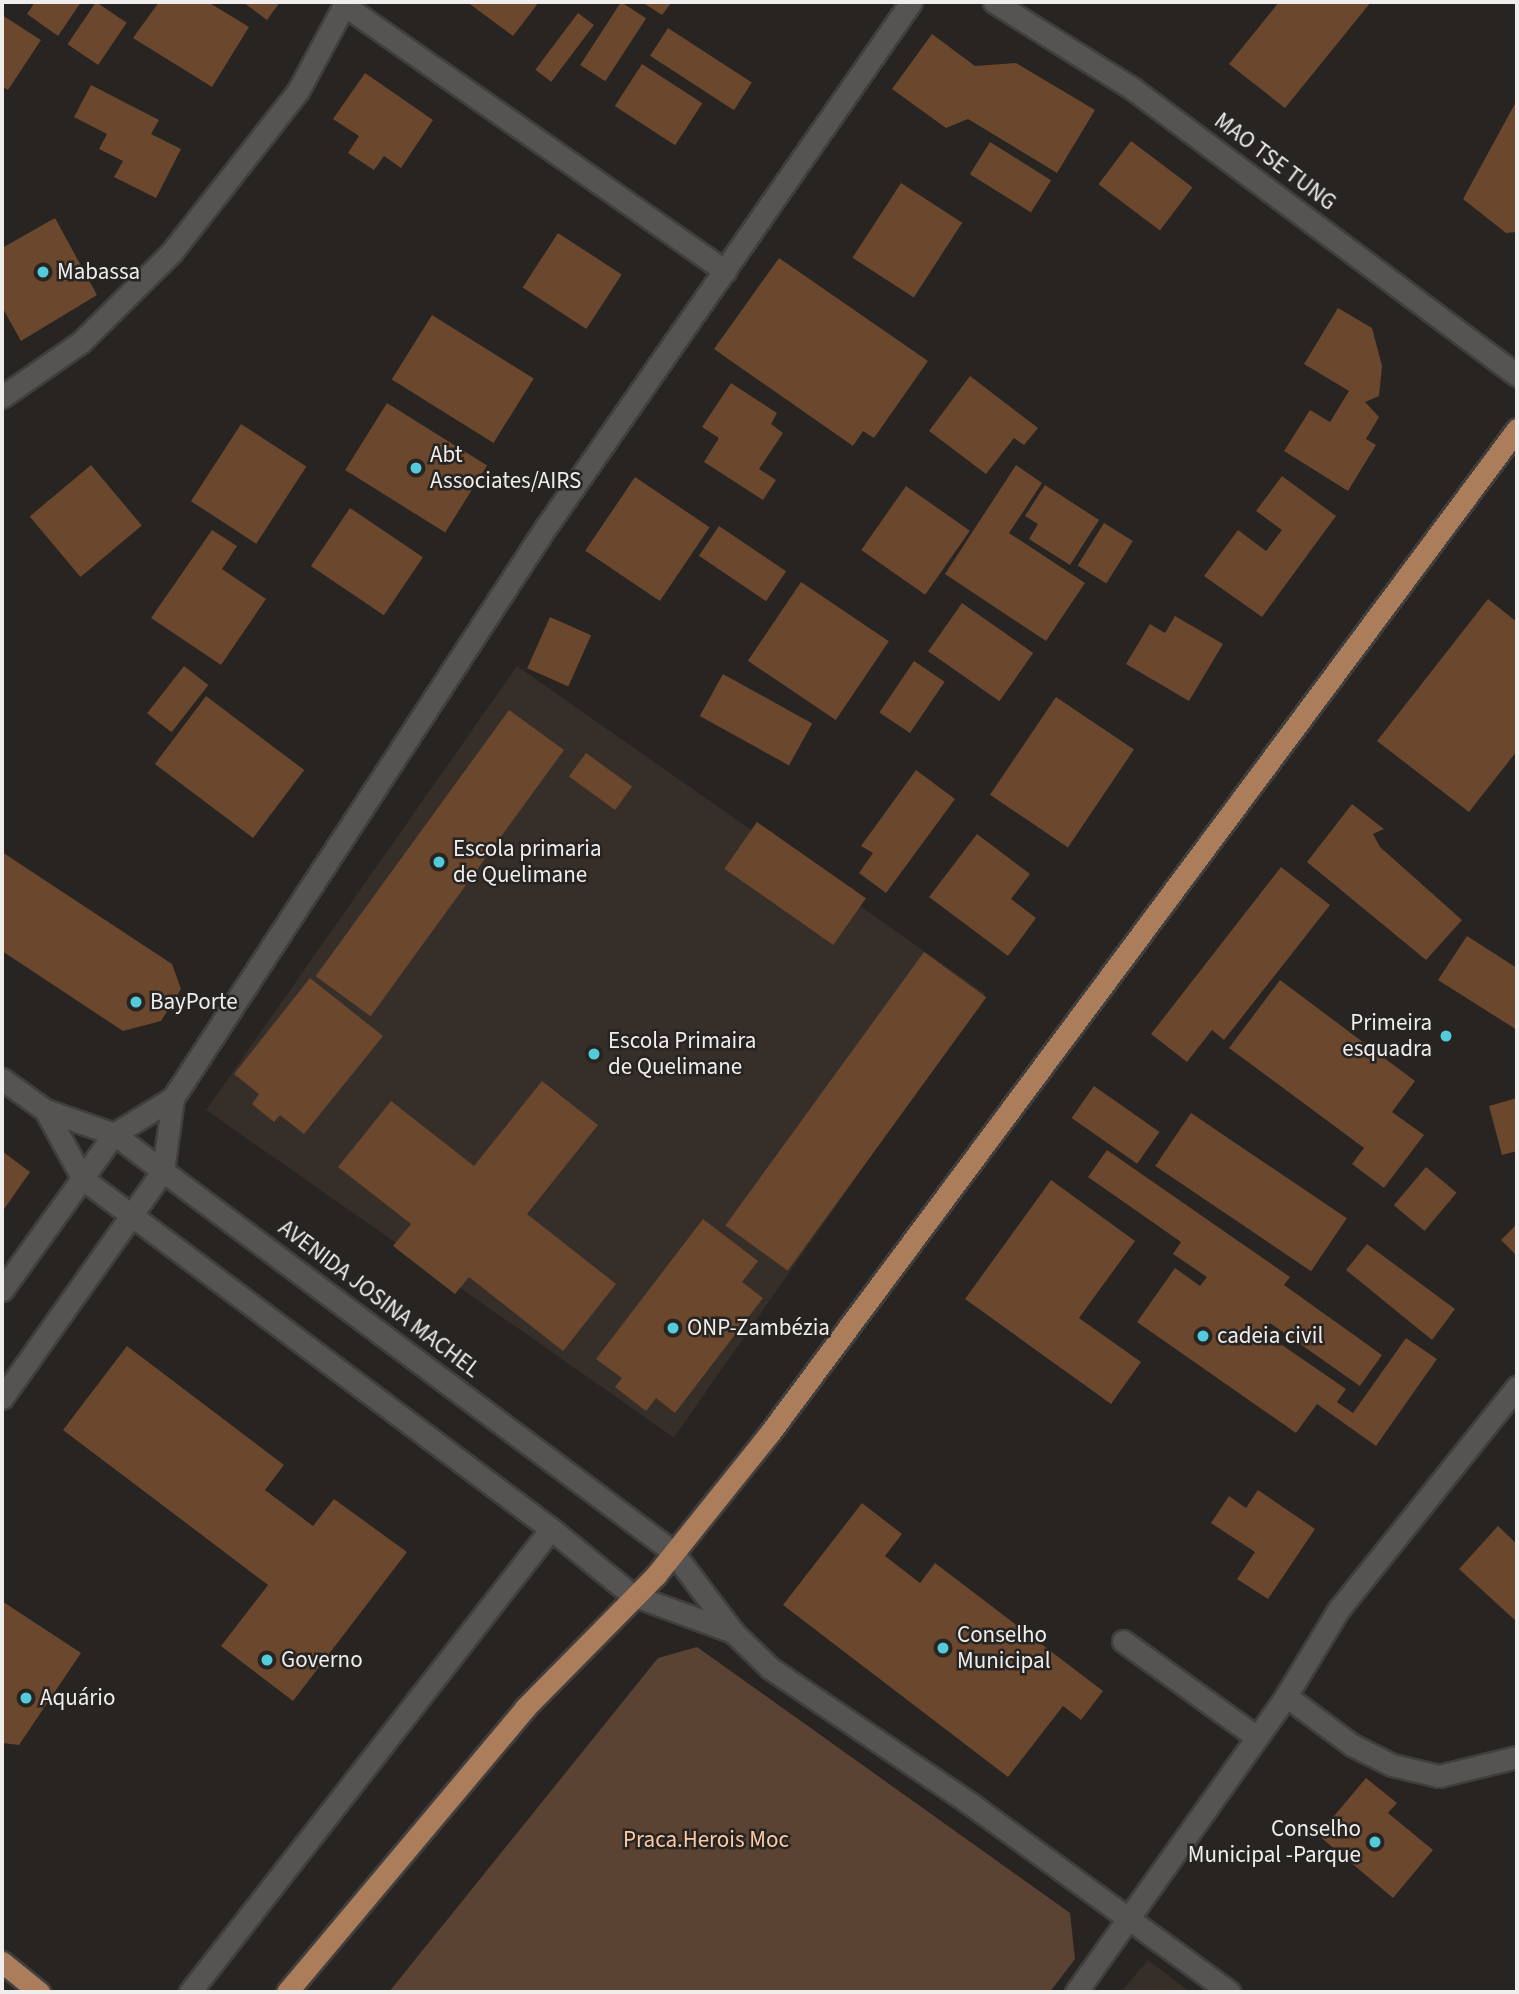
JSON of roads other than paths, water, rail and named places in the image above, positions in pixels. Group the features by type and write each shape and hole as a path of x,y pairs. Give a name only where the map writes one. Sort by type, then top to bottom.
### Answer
{"main road":[{"path":"287,1992 525,1708 632,1595 656,1575 672,1551 769,1434 1517,429"},
{"path":"2,1962 39,1992"}],"street":[{"path":"2,1398 163,1171 173,1098 546,527 911,2"},
{"name":"MAO TSE TUNG","path":"994,2 1133,89 1517,375"},
{"path":"2,397 81,342 172,253 298,91 345,3 724,271"},
{"name":"AVENIDA JOSINA MACHEL","path":"2,1079 45,1110 114,1134 672,1551 733,1632 770,1668 1129,1918 1229,1992"},
{"path":"2,1290 114,1134 173,1098"},
{"name":"AVENIDA JOSINA MACHEL","path":"45,1110 83,1179 131,1216 551,1528 632,1595 733,1632"},
{"path":"1076,1992 1255,1736 1286,1696 1339,1609 1517,1387"},
{"path":"190,1992 551,1528"},
{"path":"1123,1641 1255,1736"},
{"path":"1286,1696 1352,1745 1392,1765 1439,1776 1517,1757"}],"place":[{"name":"Mabassa","path":"43,272"},
{"name":"Abt Associates/AIRS","path":"416,468"},
{"name":"Escola primaria de Quelimane","path":"439,862"},
{"name":"BayPorte","path":"136,1002"},
{"name":"Primeira esquadra","path":"1446,1036"},
{"name":"Escola Primaira de Quelimane","path":"594,1054"},
{"name":"ONP-Zambézia","path":"673,1328"},
{"name":"cadeia civil","path":"1203,1336"},
{"name":"Conselho Municipal","path":"943,1648"},
{"name":"Governo","path":"267,1660"},
{"name":"Aquário","path":"26,1698"},
{"name":"Conselho Municipal -Parque","path":"1375,1842"}],"park label":[{"name":"Praca.Herois Moc","path":"706,1840"}]}
